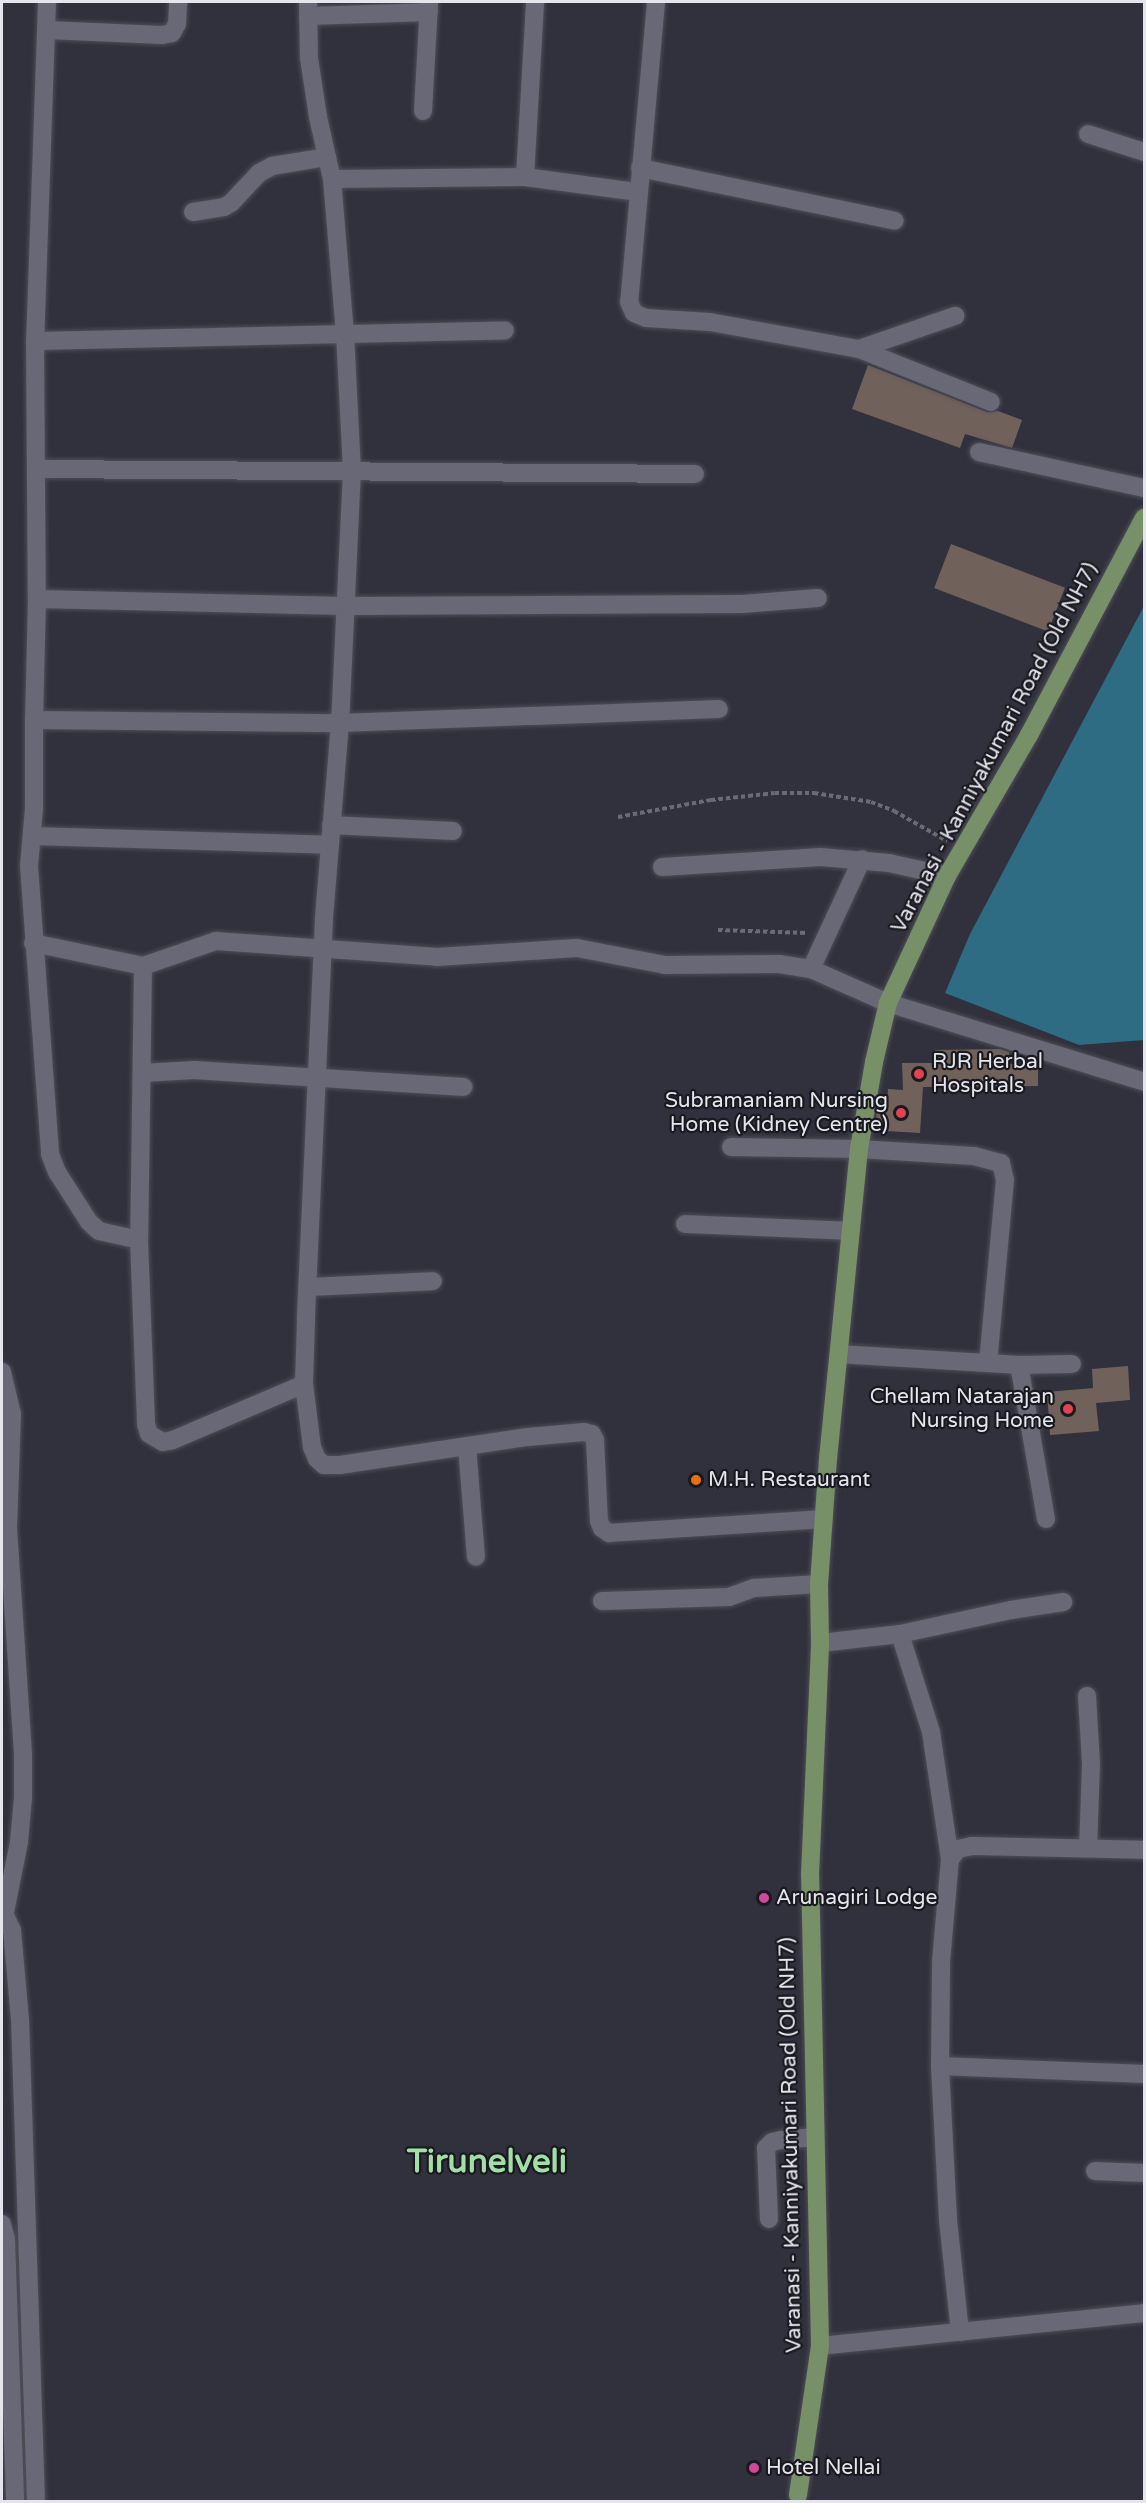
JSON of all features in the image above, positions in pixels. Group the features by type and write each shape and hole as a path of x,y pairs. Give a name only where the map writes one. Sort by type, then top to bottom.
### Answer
{"main road":[{"name":"Varanasi - Kanniyakumari Road (Old NH7)","path":"799,2500 820,2346 810,1875 820,1642 819,1584 860,1149 888,1003 947,876 1029,735 1144,518"}],"street":[{"path":"47,2 48,30 35,341 37,599 32,836 29,866 33,943 50,1154 57,1172 89,1222 99,1231 139,1240"},
{"path":"48,30 162,35 172,33 177,24 178,2"},
{"path":"525,177 535,2"},
{"path":"656,2 629,302 634,313 646,318 710,322 859,349 991,402"},
{"path":"423,111 429,7 308,9 309,58 332,179 345,333 352,470 340,723 323,946 304,1384 312,1447 317,1459 324,1465 528,1437 584,1432 592,1434 595,1440 599,1521 602,1528 609,1533 824,1519"},
{"path":"1088,134 1144,152"},
{"path":"193,212 224,207 231,203 259,173 272,166 327,157"},
{"path":"640,168 895,221"},
{"path":"332,179 525,177 638,192"},
{"path":"859,349 955,316"},
{"path":"35,341 505,330"},
{"path":"979,452 1144,488"},
{"path":"36,469 695,474"},
{"path":"37,599 345,606 742,604 818,598"},
{"path":"34,720 340,723 719,710"},
{"path":"331,825 453,831"},
{"path":"32,836 329,845"},
{"path":"662,867 821,857 861,859 947,876"},
{"path":"811,969 861,859"},
{"path":"33,943 143,966 216,941 323,946 437,957 577,948 665,965 779,964 811,969 888,1003 1144,1082"},
{"path":"143,966 139,1240 146,1424 154,1439 163,1442 173,1440 304,1384"},
{"path":"142,1073 195,1070 462,1087"},
{"path":"731,1148 860,1149 974,1156 992,1158 1001,1163 1004,1168 988,1362"},
{"path":"685,1224 851,1230"},
{"path":"308,1287 433,1281"},
{"path":"839,1354 1020,1365 1072,1364"},
{"path":"1020,1365 1046,1519"},
{"path":"2,1372 12,1414 8,1528 23,1767 19,1842 3,1911 12,1930 20,2019 36,2502"},
{"path":"467,1446 476,1557"},
{"path":"602,1601 729,1597 754,1588 819,1584"},
{"path":"820,1642 900,1634 1011,1610 1063,1602"},
{"path":"900,1634 931,1732 950,1859 941,1962 940,2067 948,2219 960,2332"},
{"path":"1087,1696 1091,1764 1088,1848"},
{"path":"950,1859 958,1849 972,1846 1144,1850"},
{"path":"940,2067 1144,2074"},
{"path":"769,2220 766,2148 772,2142 815,2137"},
{"path":"1095,2171 1144,2173"},
{"path":"2,2224 6,2239 15,2502"},
{"path":"820,2346 1144,2313"}],"path":[{"path":"618,817 721,799 775,793 814,793 871,802 894,811 964,850"},
{"path":"718,930 795,931 826,936"}],"water":[{"path":"1144,606 1144,1040 1079,1045 945,993 970,934"}],"building":[{"path":"868,365 987,412 998,411 1022,420 1012,448 965,434 960,448 852,409"},
{"path":"951,544 1065,588 1048,632 934,588"},
{"path":"1000,1049 1009,1052 1009,1064 1038,1064 1038,1086 923,1087 920,1133 886,1131 887,1124 875,1123 878,1105 887,1106 888,1089 903,1090 902,1063 935,1063 935,1050"},
{"path":"1128,1366 1130,1400 1096,1403 1099,1431 1050,1435 1047,1392 1093,1388 1092,1369"}],"place":[{"name":"RJR Herbal Hospitals","path":"919,1074"},
{"name":"Subramaniam Nursing Home (Kidney Centre)","path":"901,1113"},
{"name":"Chellam Natarajan Nursing Home","path":"1068,1409"},
{"name":"M.H. Restaurant","path":"696,1480"},
{"name":"Arunagiri Lodge","path":"764,1898"},
{"name":"Hotel Nellai","path":"754,2468"}],"district":[{"name":"Tirunelveli","path":"487,2162"}]}
